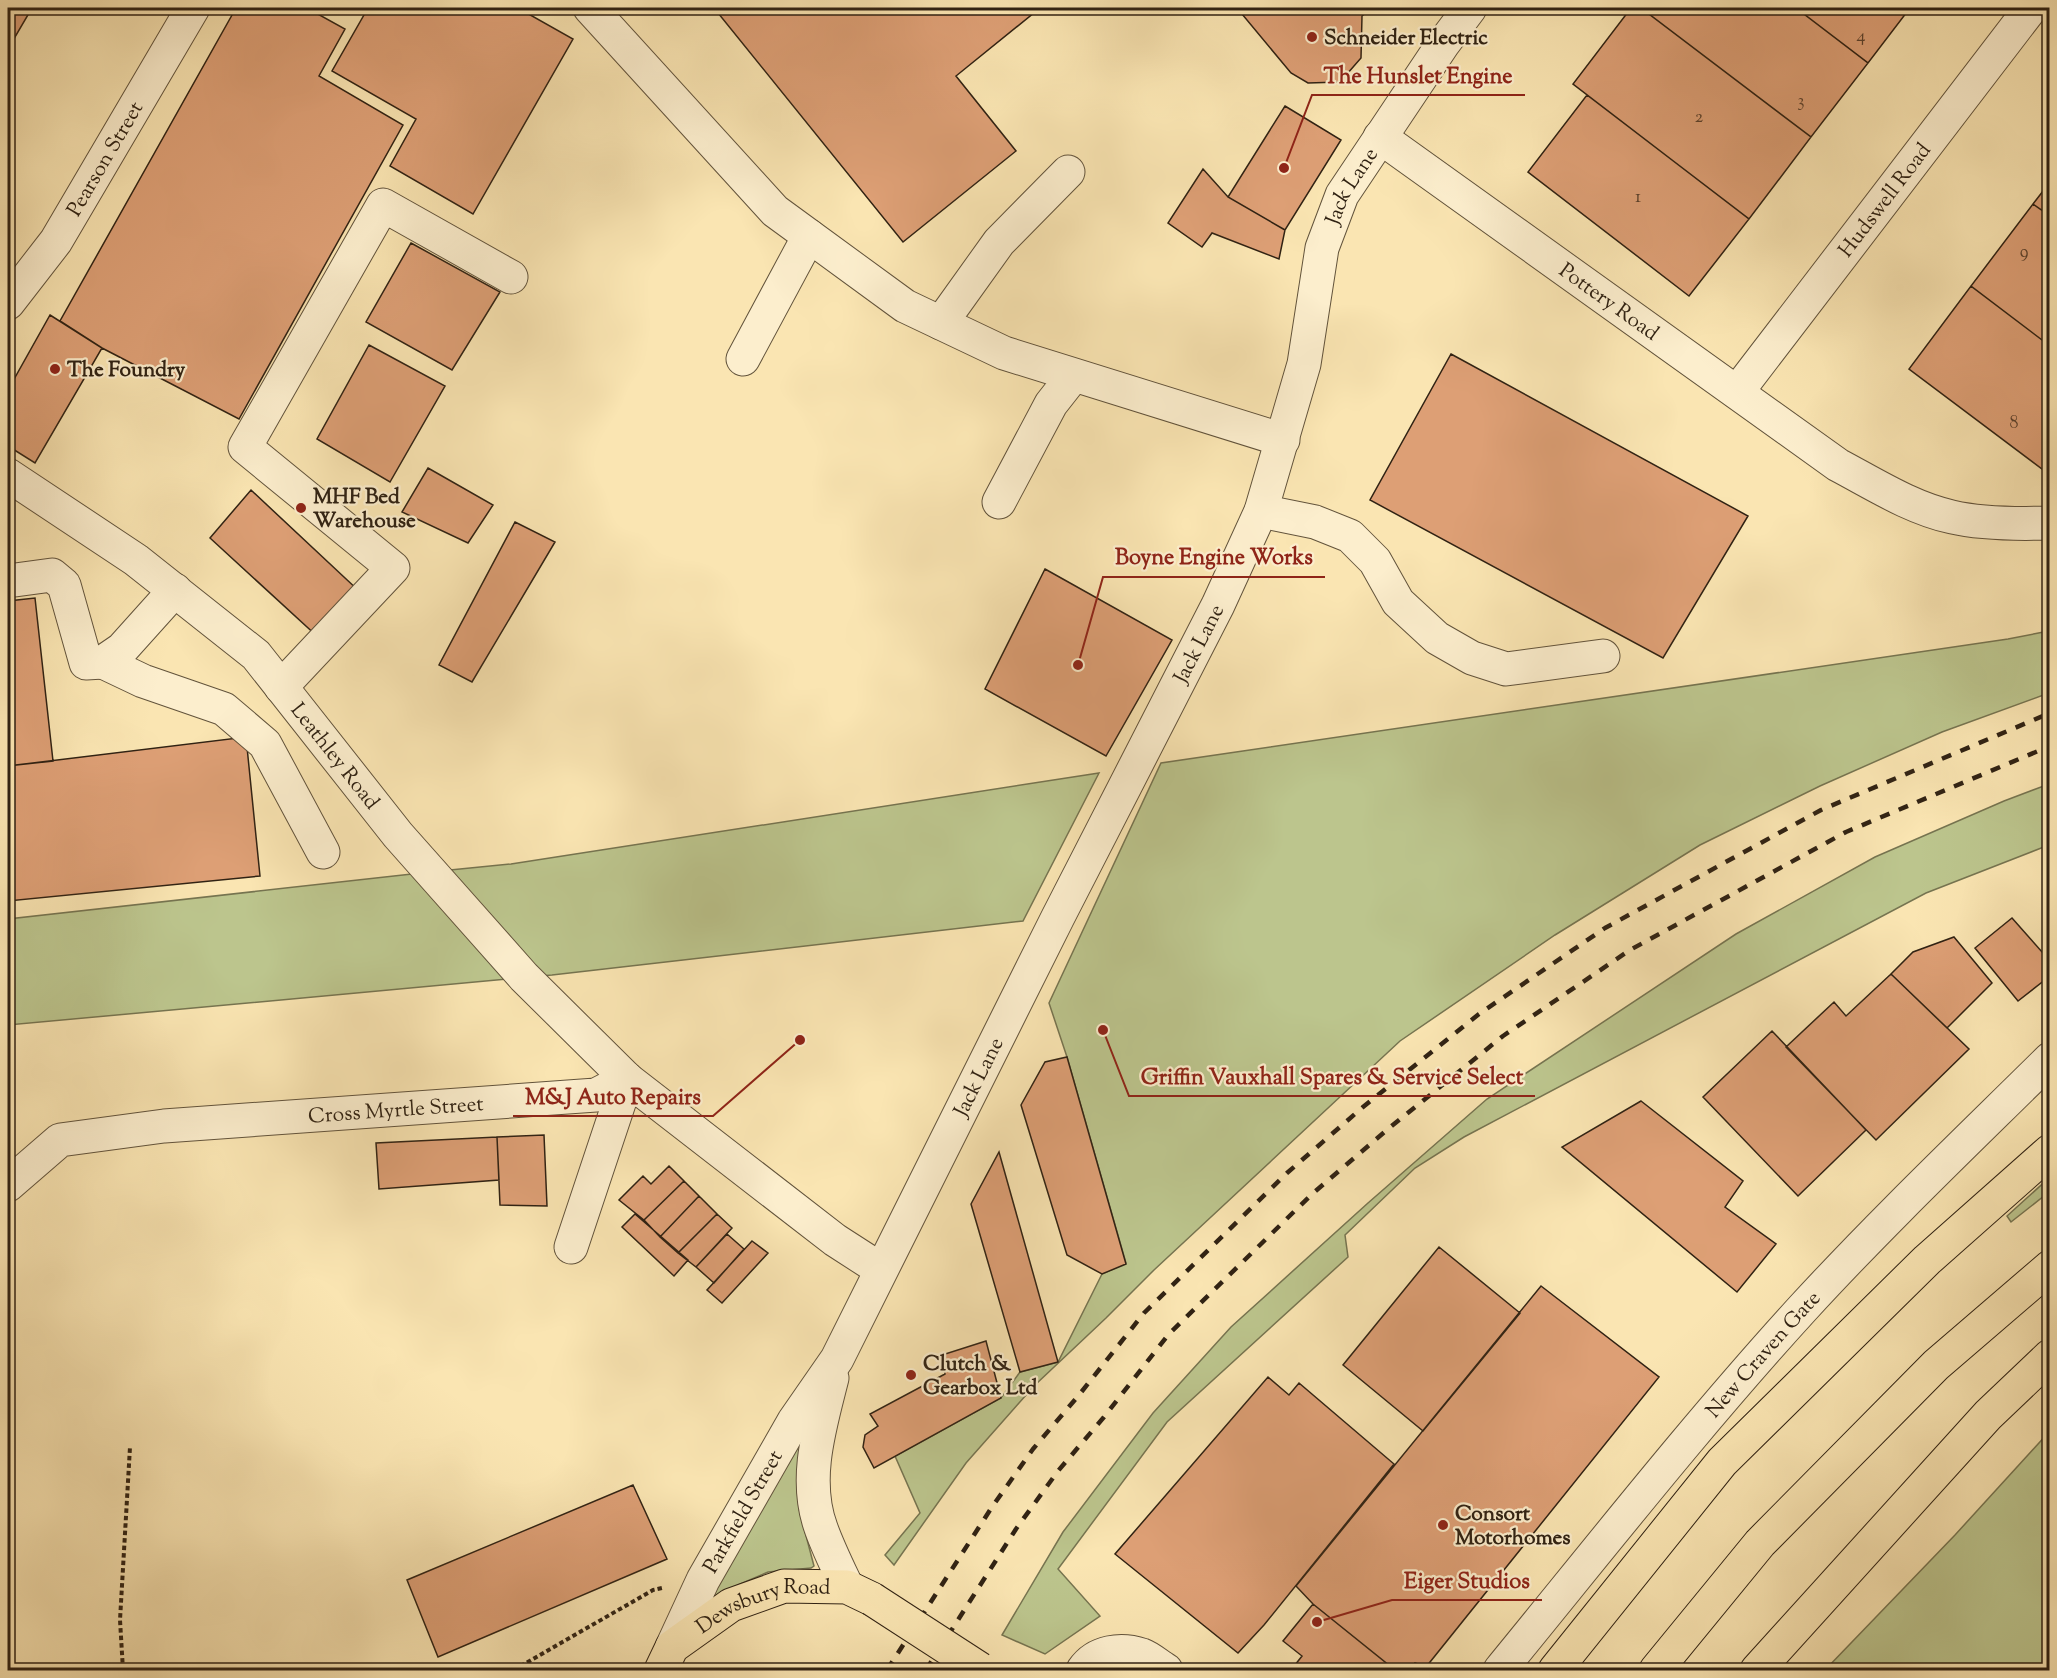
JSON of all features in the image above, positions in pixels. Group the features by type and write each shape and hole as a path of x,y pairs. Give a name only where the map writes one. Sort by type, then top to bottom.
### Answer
{"main road":[{"path":"1555,1671 1722,1462 1928,1260 2049,1151"},
{"path":"1656,1671 1760,1543 1936,1365 2049,1268"},
{"path":"1757,1671 1988,1415 2049,1356"},
{"name":"Dewsbury Road","path":"667,1659 731,1605 784,1586 860,1593"},
{"path":"860,1593 981,1670"}],"street":[{"name":"Pearson Street","path":"8,303 56,241 193,8"},
{"path":"590,8 775,211 905,306 1004,353 1283,440"},
{"name":"Jack Lane","path":"880,1269 1218,605 1261,511 1304,364 1322,248 1342,195 1470,8"},
{"name":"Hudswell Road","path":"1737,392 2031,8"},
{"name":"Pottery Road","path":"1380,137 1838,465 1910,502 1952,517 2016,524 2049,523"},
{"path":"941,323 999,242 1068,172"},
{"path":"281,687 393,568 245,447 383,205 511,277"},
{"path":"743,359 809,236"},
{"path":"999,502 1051,404 1073,376"},
{"name":"Leathley Road","path":"8,475 136,560 256,655 398,835 524,977 627,1079"},
{"path":"1261,511 1315,522 1350,536 1375,561 1398,602 1437,639 1472,658 1506,669 1603,656"},
{"path":"15,580 52,574 64,585 86,663 103,662 143,681 224,709 265,744 323,852"},
{"path":"103,662 122,649 175,590"},
{"name":"New Craven Gate","path":"1500,1671 1725,1397 1803,1308 1886,1221 2049,1059"},
{"path":"571,1247 627,1079 835,1240 880,1269"},
{"name":"Cross Myrtle Street","path":"8,1185 60,1140 164,1126 596,1095 627,1079"},
{"name":"Parkfield Street","path":"667,1659 704,1580 794,1420 837,1359 880,1269"},
{"name":"Parkfield Street","path":"837,1359 821,1420 814,1460 814,1502 820,1527 860,1593"},
{"path":"1083,1671 1103,1653 1122,1651 1144,1656 1166,1671"}],"path":[{"path":"123,1671 120,1620 130,1447"},
{"path":"514,1671 653,1590 704,1580"}],"green space":[{"path":"2049,631 2049,693 1942,732 1820,786 1700,845 1555,935 1400,1041 1154,1270 1035,1385 966,1463 894,1565 885,1555 920,1513 895,1456 1001,1398 1020,1372 1058,1362 1102,1274 1126,1263 1067,1057 1049,1003 1161,763 2008,639"},
{"path":"1099,773 1023,921 552,975 8,1025 8,919 511,864"},
{"path":"2049,784 2049,845 1926,893 1464,1137 1415,1168 1345,1235 1348,1257 1167,1422 1058,1569 1100,1616 1045,1654 1002,1635 1063,1532 1153,1413 1231,1327 1487,1099 1736,934 1875,857"},
{"path":"2049,1178 2049,1192 2011,1222 2007,1216"},
{"path":"801,1414 799,1509 814,1566 768,1572 712,1600 705,1594"},
{"path":"2049,1432 2049,1670 1825,1670 1955,1535"}],"building":[{"path":"8,8 32,8 8,49"},
{"path":"236,8 307,8 345,29 319,76 403,125 239,419 102,348 60,321"},
{"path":"368,8 518,8 573,39 473,214 390,166 416,119 332,71"},
{"path":"714,8 1040,8 956,76 1016,151 903,242"},
{"name":"Schneider Electric","path":"1237,8 1372,8 1362,16 1361,58 1340,82 1308,83 1291,73"},
{"path":"1631,8 1641,8 1811,137 1749,219 1573,84"},
{"path":"1641,8 1796,8 1868,63 1811,137"},
{"path":"1796,8 1910,8 1868,63"},
{"path":"1587,95 1749,219 1689,296 1528,172"},
{"path":"1285,106 1341,140 1285,230 1228,197"},
{"path":"1203,169 1228,197 1285,230 1279,259 1212,233 1202,247 1168,223"},
{"path":"2050,182 2050,216 2033,204"},
{"path":"2033,204 2050,216 2050,346 1971,286"},
{"path":"411,243 500,292 452,370 366,322"},
{"path":"1971,286 2050,346 2050,475 1909,369"},
{"name":"The Foundry","path":"50,315 102,348 35,463 8,446 8,390"},
{"path":"369,345 445,386 390,482 317,439"},
{"path":"1451,354 1748,516 1663,658 1370,500"},
{"path":"428,468 493,505 468,543 402,512"},
{"path":"251,490 360,592 319,638 210,538"},
{"path":"515,522 555,542 472,682 439,665"},
{"path":"1045,569 1172,640 1106,756 985,689"},
{"path":"35,598 53,761 8,766 8,601"},
{"path":"246,737 260,876 8,901 8,766"},
{"path":"2012,918 2050,961 2050,976 2018,1001 1975,948"},
{"path":"1954,937 1992,983 1947,1028 1891,974 1913,952"},
{"path":"1891,974 1969,1049 1876,1140 1786,1047 1834,1002 1846,1016"},
{"path":"1772,1031 1866,1130 1798,1196 1703,1097"},
{"path":"1067,1057 1126,1264 1102,1274 1067,1255 1021,1105 1045,1062"},
{"path":"1641,1101 1743,1181 1725,1207 1776,1244 1737,1292 1562,1147"},
{"path":"544,1135 547,1206 500,1205 497,1137"},
{"path":"497,1137 499,1180 379,1189 376,1143"},
{"path":"999,1152 1058,1362 1020,1372 971,1204"},
{"path":"669,1166 684,1181 644,1220 619,1200 643,1176 651,1184"},
{"path":"684,1181 699,1196 660,1237 644,1220"},
{"path":"699,1196 717,1214 678,1253 660,1237"},
{"path":"635,1214 688,1260 674,1276 622,1227"},
{"path":"717,1214 732,1228 696,1267 678,1253"},
{"path":"727,1234 744,1249 714,1283 696,1267"},
{"path":"752,1241 768,1253 722,1303 707,1290"},
{"path":"1439,1247 1520,1313 1423,1431 1343,1365"},
{"name":"Consort Motorhomes","path":"1541,1286 1659,1377 1426,1667 1415,1663 1409,1670 1395,1670 1313,1604 1296,1586"},
{"path":"986,1341 1001,1398 874,1468 863,1447 865,1435 878,1426 870,1414 945,1374 942,1355"},
{"path":"1268,1377 1289,1395 1299,1383 1394,1464 1264,1625 1238,1653 1115,1554"},
{"path":"633,1485 667,1559 438,1657 407,1580"},
{"path":"1313,1604 1395,1670 1291,1670 1302,1656 1283,1641"}],"railway":[{"path":"887,1670 992,1507 1033,1449 1144,1313 1287,1173 1363,1107 1479,1014 1605,928 1821,810 2050,713"},
{"path":"926,1670 1016,1529 1058,1471 1104,1417 1168,1335 1311,1195 1388,1129 1503,1036 1630,950 1846,832 2050,746"}],"place":[{"name":"Schneider Electric","path":"1312,37"},
{"name":"The Hunslet Engine","path":"1284,168"},
{"name":"The Foundry","path":"55,369"},
{"name":"MHF Bed Warehouse","path":"301,508"},
{"name":"Boyne Engine Works","path":"1078,665"},
{"name":"Griffin Vauxhall Spares & Service Select","path":"1103,1030"},
{"name":"M&J Auto Repairs","path":"800,1040"},
{"name":"Clutch & Gearbox Ltd","path":"911,1375"},
{"name":"Consort Motorhomes","path":"1443,1525"},
{"name":"Eiger Studios","path":"1317,1622"}]}
